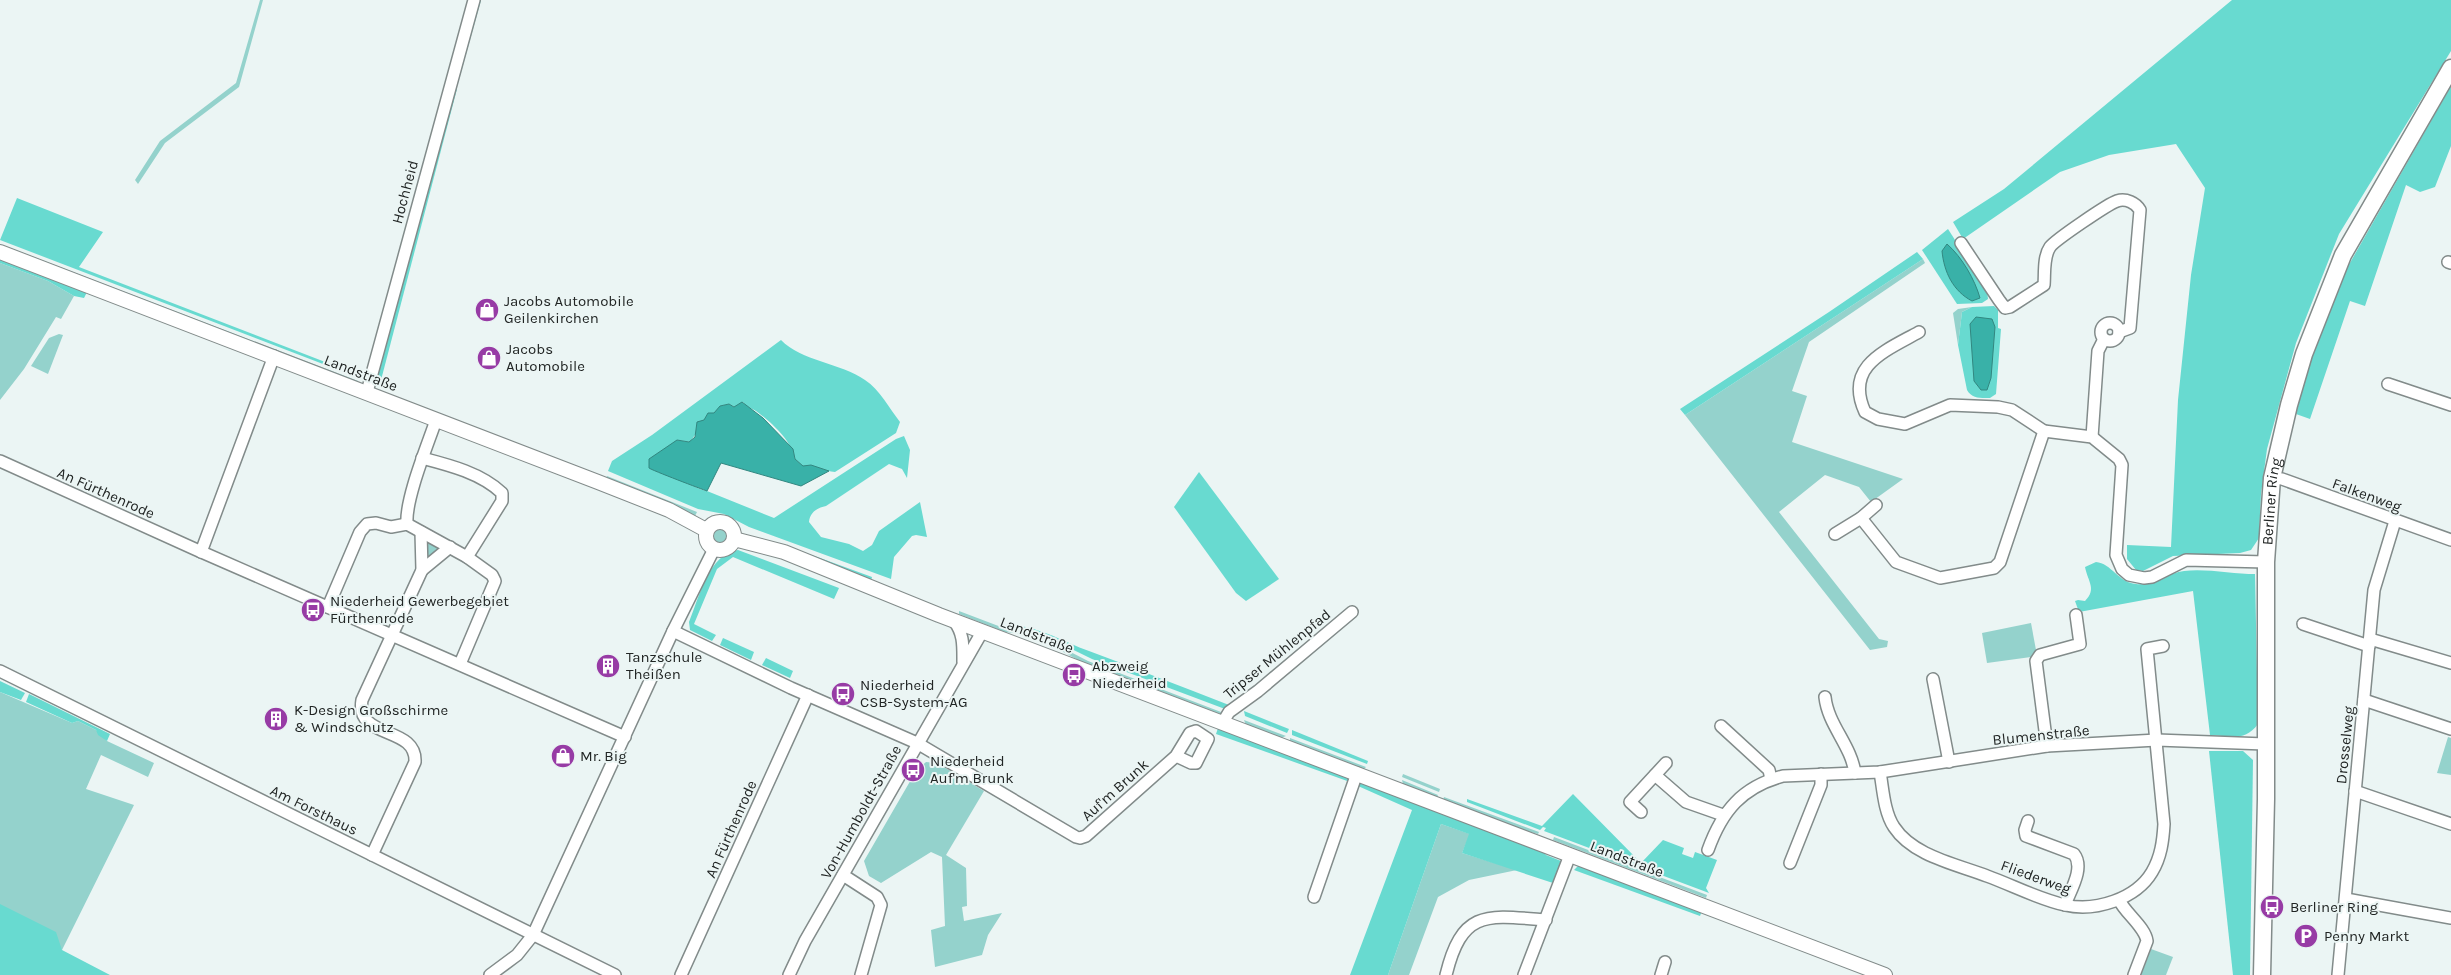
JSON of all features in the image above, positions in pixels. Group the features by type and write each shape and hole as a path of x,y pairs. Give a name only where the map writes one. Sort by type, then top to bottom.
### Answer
{"main road":[{"name":"Berliner Ring","path":"2262,975 2266,744 2266,562 2272,478 2289,405 2304,354 2343,255 2451,68"}],"street":[{"name":"Hochheid","path":"367,392 474,0"},
{"path":"1961,243 2005,308 2010,307 2044,285 2046,254 2054,242 2117,200 2137,204 2140,210 2130,328 2119,332 2115,340 2109,341 2104,339 2098,351 2092,437"},
{"name":"Landstraße","path":"0,252 274,356 669,510 706,530"},
{"path":"1919,332 1882,353 1863,370 1859,381 1859,393 1866,412 1878,419 1905,424 1950,405 1998,407 2012,410 2044,431 2092,437 2119,458 2122,464 2116,555 2122,570 2129,575 2152,577 2186,560 2266,562"},
{"path":"200,552 274,356"},
{"path":"2388,384 2451,405"},
{"path":"407,524 407,512 422,458 436,420"},
{"path":"1861,518 1896,562 1900,564 1940,578 1994,568 2000,562 2044,431"},
{"path":"422,458 452,466 481,479 502,493 502,500 468,557"},
{"name":"An Fürthenrode","path":"0,461 200,552 625,737"},
{"name":"Falkenweg","path":"2272,478 2282,479 2451,540"},
{"path":"1835,534 1861,518 1876,505"},
{"name":"Drosselweg","path":"2338,975 2374,590 2395,521"},
{"path":"713,522 724,522 732,528 734,539 729,547 714,549 706,542 706,530 713,522"},
{"path":"328,607 360,532 366,524 376,523 391,527 407,524 468,557 492,575 496,581 460,664"},
{"path":"372,855 415,762 416,752 412,745 370,724 362,714 362,700 422,570 421,532"},
{"name":"Landstraße","path":"734,539 784,552 982,632 1885,975"},
{"path":"422,570 450,547"},
{"path":"490,975 516,955 533,935 673,632 714,549"},
{"name":"Tripser Mühlenpfad","path":"1223,722 1228,712 1258,691 1352,612"},
{"path":"2047,746 2036,661 2040,654 2080,644 2076,615"},
{"name":"Von-Humboldt-Straße","path":"954,621 960,629 963,640 962,666"},
{"path":"2303,624 2451,663"},
{"path":"673,632 917,743"},
{"name":"Von-Humboldt-Straße","path":"789,975 802,946 982,632"},
{"name":"Fliederweg","path":"1880,772 1885,802 1894,827 1914,848 2065,905 2095,906 2119,900 2141,885 2151,873 2162,844 2164,824 2158,740 2147,649 2163,646"},
{"name":"Am Forsthaus","path":"0,671 615,975"},
{"path":"1933,679 1949,762"},
{"name":"An Fürthenrode","path":"681,975 808,695"},
{"path":"1825,697 1829,717 1853,761 1855,773"},
{"path":"2364,700 2451,729"},
{"path":"1722,726 1769,770 1771,779"},
{"name":"Blumenstraße","path":"1708,850 1723,815 1751,789 1771,779 1783,776 1880,772 2047,746 2158,740 2266,744"},
{"name":"Auf'm Brunk","path":"917,743 1066,832 1080,838 1086,836 1176,756"},
{"path":"1641,812 1630,802 1666,763"},
{"path":"1314,897 1357,773"},
{"path":"1790,863 1821,785 1821,774"},
{"path":"1655,775 1686,802 1723,815"},
{"path":"2355,791 2451,824"},
{"path":"2028,821 2025,830 2026,836 2074,854 2078,859 2078,870 2065,905"},
{"path":"1524,975 1570,855"},
{"path":"843,875 877,897 881,905 861,975"},
{"path":"2346,899 2451,918"},
{"path":"2119,900 2128,916 2144,930 2146,936 2147,941 2134,975"},
{"path":"1446,975 1457,941 1464,930 1474,923 1500,917 1546,920"},
{"path":"1660,975 1665,962"}],"shaded area":[{"path":"260,0 263,0 239,87 165,143 138,184 135,180 160,141 236,83"},
{"path":"477,0 481,0 458,83 456,80"},
{"path":"2232,0 2451,0 2451,51 2339,234 2296,343 2267,449 2261,494 2259,538 2251,550 2240,553 2173,556 2143,571 2136,570 2127,559 2127,545 2171,547 2178,400 2191,275 2205,188 2176,144 2109,155 2060,172 1963,239 1953,222 2004,189"},
{"path":"2451,86 2451,146 2435,187 2420,192 2406,185 2365,306 2350,301 2310,419 2296,414 2311,356 2347,268"},
{"path":"457,89 380,384 375,376 454,90"},
{"path":"17,198 103,232 79,267 364,377 362,379 0,240"},
{"path":"1948,229 1987,290 1988,299 1982,303 1957,304 1922,250"},
{"path":"0,244 358,381 354,382 0,247"},
{"path":"1947,244 1958,255 1967,269 1980,298 1972,301 1965,297 1951,280 1947,273 1942,251"},
{"path":"1917,252 1923,259 1685,415 1680,409 1829,312"},
{"path":"0,258 87,292 84,298 74,296 48,281 0,263"},
{"path":"1923,259 1925,263 1809,342 1792,391 1807,396 1792,442 1903,479 1871,502 1859,487 1825,475 1779,512 1879,639 1888,641 1887,647 1870,650 1685,415"},
{"path":"0,263 48,281 74,296 61,319 56,317 24,369 0,400"},
{"path":"1994,306 1998,310 1998,328 2001,329 1996,394 1990,398 1977,397 1971,395 1967,390 1958,345 1962,312 1972,307"},
{"path":"1972,307 1962,312 1958,345 1953,313 1958,309"},
{"path":"1976,317 1992,319 1995,327 1991,378 1987,390 1981,390 1974,381 1970,324"},
{"path":"59,334 63,335 48,374 31,366 49,338"},
{"path":"781,340 799,353 855,374 870,384 880,394 900,422 896,433 835,472 803,466 795,459 790,445 780,432 768,421 743,402 735,407 729,404 720,406 717,411 707,418 690,442 677,440 668,474 774,518 896,439 904,436 910,450 907,478 902,469 889,464 826,506 814,511 809,522 821,537 849,544 863,551 872,545 879,531 920,502 927,537 912,536 894,557 891,579 749,527 724,514 698,509 608,471 612,461 652,435"},
{"path":"742,402 763,418 793,449 795,459 803,466 811,465 829,471 801,486 721,463 707,491 649,468 649,459 677,440 689,442 695,437 697,422 704,420 708,413 714,413 720,406 729,404 734,407"},
{"path":"1199,472 1279,579 1246,601 1236,593 1174,507"},
{"path":"607,476 697,512 695,516 606,479"},
{"path":"720,529 725,531 727,536 725,541 720,543 715,541 713,536 715,531"},
{"path":"426,540 442,548 427,560"},
{"path":"790,547 872,577 871,581 790,550"},
{"path":"738,550 839,588 834,599 733,557 717,569 694,624 716,635 712,641 690,630 689,622 701,589 712,568 728,553"},
{"path":"2096,562 2106,566 2130,583 2136,584 2148,583 2178,572 2192,570 2255,574 2258,724 2253,730 2237,737 2210,735 2193,591 2079,612 2075,601 2085,601 2089,597 2091,589 2085,567"},
{"path":"959,611 1009,630 1030,635 1005,632 959,614"},
{"path":"2031,623 2036,650 2031,657 1987,663 1982,633"},
{"path":"1009,625 1040,631 1229,705 1225,709 1092,659 1045,636 1009,627"},
{"path":"723,638 754,652 751,660 720,645"},
{"path":"1055,644 1088,661 1221,712 1220,714 1078,660 1056,648"},
{"path":"766,658 793,671 790,678 762,665"},
{"path":"0,681 25,693 21,700 0,692"},
{"path":"0,692 72,723 78,721 96,730 107,741 154,763 148,777 101,755 86,789 134,805 62,950 0,905"},
{"path":"29,694 110,734 107,741 98,735 96,730 78,721 72,723 26,702"},
{"path":"1244,711 1289,729 1287,733 1245,716"},
{"path":"1244,720 1286,736 1281,738 1246,725"},
{"path":"1218,728 1351,777 1350,782 1216,734"},
{"path":"1292,730 1368,761 1367,764 1292,735"},
{"path":"2448,737 2451,738 2451,775 2437,773"},
{"path":"1290,738 1366,767 1364,769 1290,741"},
{"path":"2209,751 2243,751 2253,760 2250,975 2233,975"},
{"path":"926,762 937,763 984,791 946,855 966,868 967,906 962,907 964,921 1002,913 988,935 982,955 935,967 931,930 945,926 942,857 931,852 881,883 869,876 864,861 916,771"},
{"path":"1403,774 1440,789 1439,792 1402,777"},
{"path":"1402,780 1438,795 1437,797 1403,784"},
{"path":"1361,781 1540,848 1546,855 1561,861 1553,883 1462,853 1469,834 1441,824 1388,975 1350,975 1412,810 1358,786"},
{"path":"1573,794 1641,863 1663,840 1684,848 1682,854 1693,858 1695,852 1717,860 1706,888 1709,893 1544,831 1546,828 1543,827 1540,830 1467,802 1467,799 1542,826"},
{"path":"1444,797 1539,832 1538,834 1527,831 1443,800"},
{"path":"1441,824 1470,834 1462,853 1517,870 1469,880 1438,897 1409,975 1388,975"},
{"path":"1554,837 1707,895 1706,898 1553,840"},
{"path":"1579,865 1702,911 1700,916 1574,870"},
{"path":"0,904 56,932 62,950 110,975 0,975"},
{"path":"2151,949 2173,957 2166,975 2141,975"}],"place":[{"name":"Jacobs Automobile Geilenkirchen","path":"487,310"},
{"name":"Jacobs Automobile","path":"489,358"},
{"name":"Niederheid Gewerbegebiet Fürthenrode","path":"313,610"},
{"name":"Tanzschule Theißen","path":"608,666"},
{"name":"Abzweig Niederheid","path":"1074,675"},
{"name":"Niederheid CSB-System-AG","path":"843,694"},
{"name":"K-Design Großschirme & Windschutz","path":"276,719"},
{"name":"Mr. Big","path":"563,756"},
{"name":"Niederheid Auf'm Brunk","path":"913,770"},
{"name":"Berliner Ring","path":"2272,907"},
{"name":"Penny Markt","path":"2306,936"}]}
